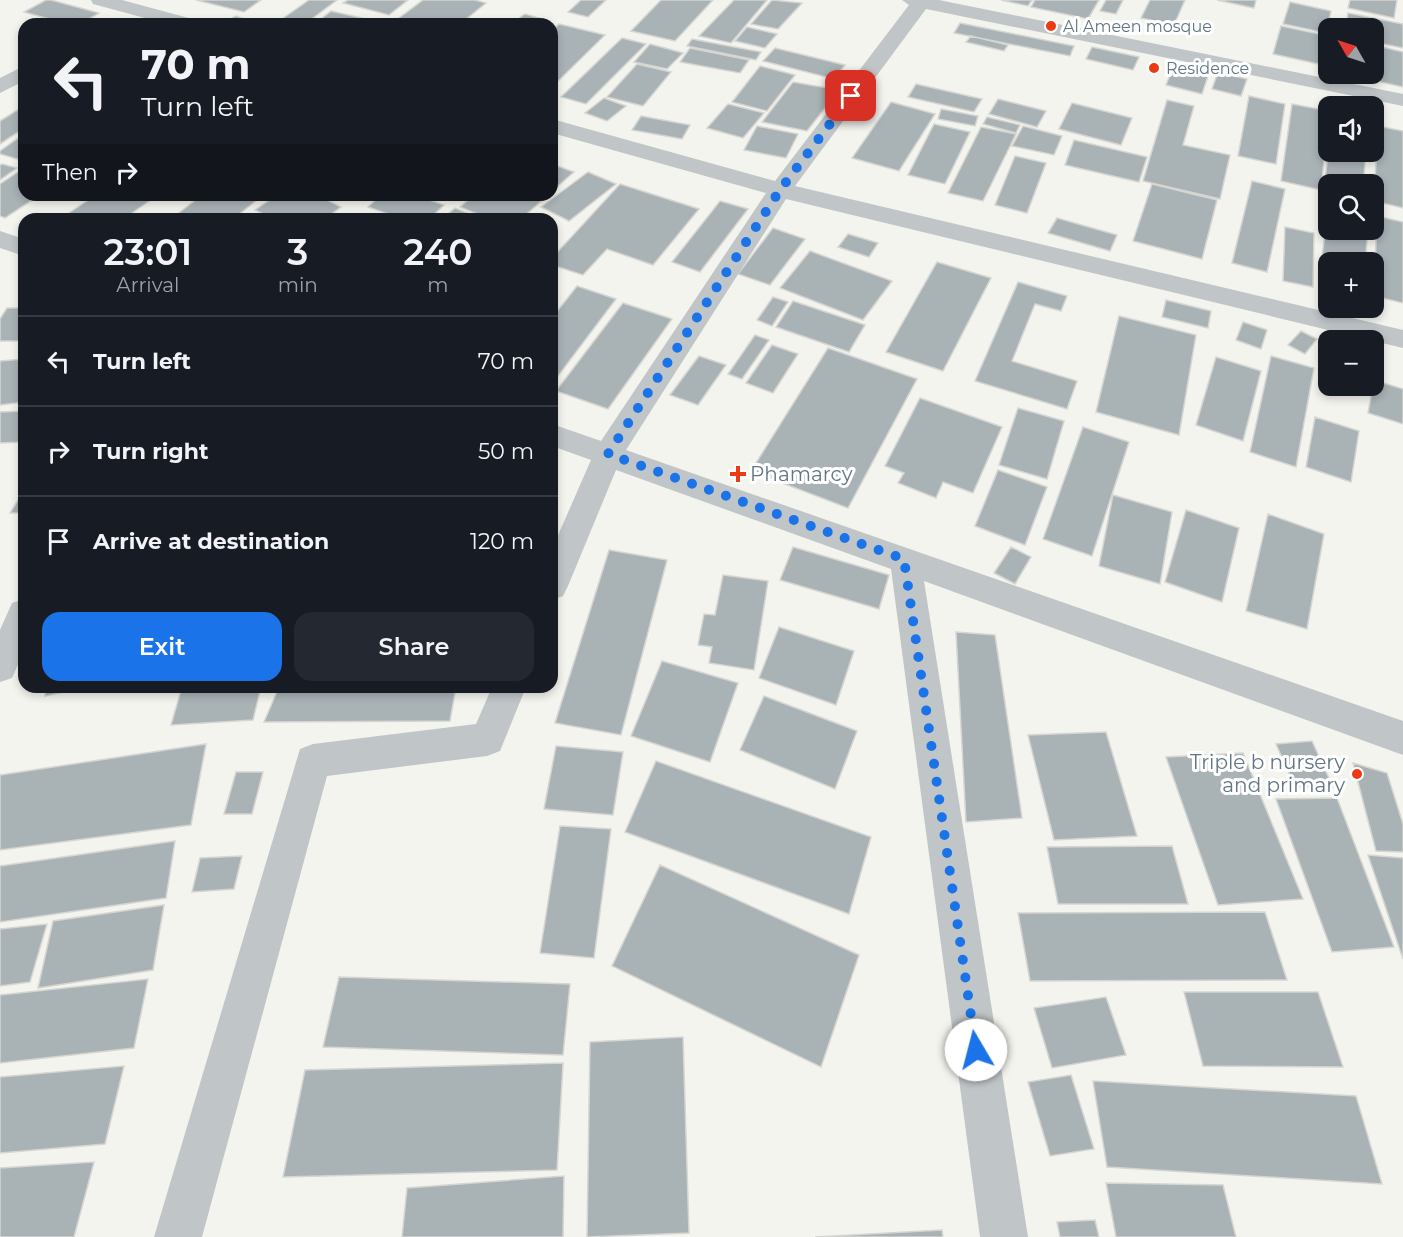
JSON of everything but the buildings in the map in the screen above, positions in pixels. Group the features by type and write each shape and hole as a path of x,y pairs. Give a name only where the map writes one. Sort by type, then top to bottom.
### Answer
{"street":[{"path":"100,0 167,18"},
{"path":"558,572 608,454 780,190 918,1 1403,100"},
{"path":"113,18 130,8"},
{"path":"0,87 18,76"},
{"path":"558,128 780,190 1403,339"},
{"path":"0,239 18,246"},
{"path":"558,437 1403,738"},
{"path":"904,559 1004,1237"},
{"path":"0,667 18,626"},
{"path":"178,1237 313,761 487,739 506,693"}],"place":[{"name":"Al Ameen mosque","path":"1051,26"},
{"name":"Residence","path":"1154,68"},
{"name":"Phamarcy","path":"738,474"},
{"name":"Triple b nursery and primary","path":"1357,774"}],"route":[{"path":"851,96 780,190 608,454 904,559 976,1050"}]}
